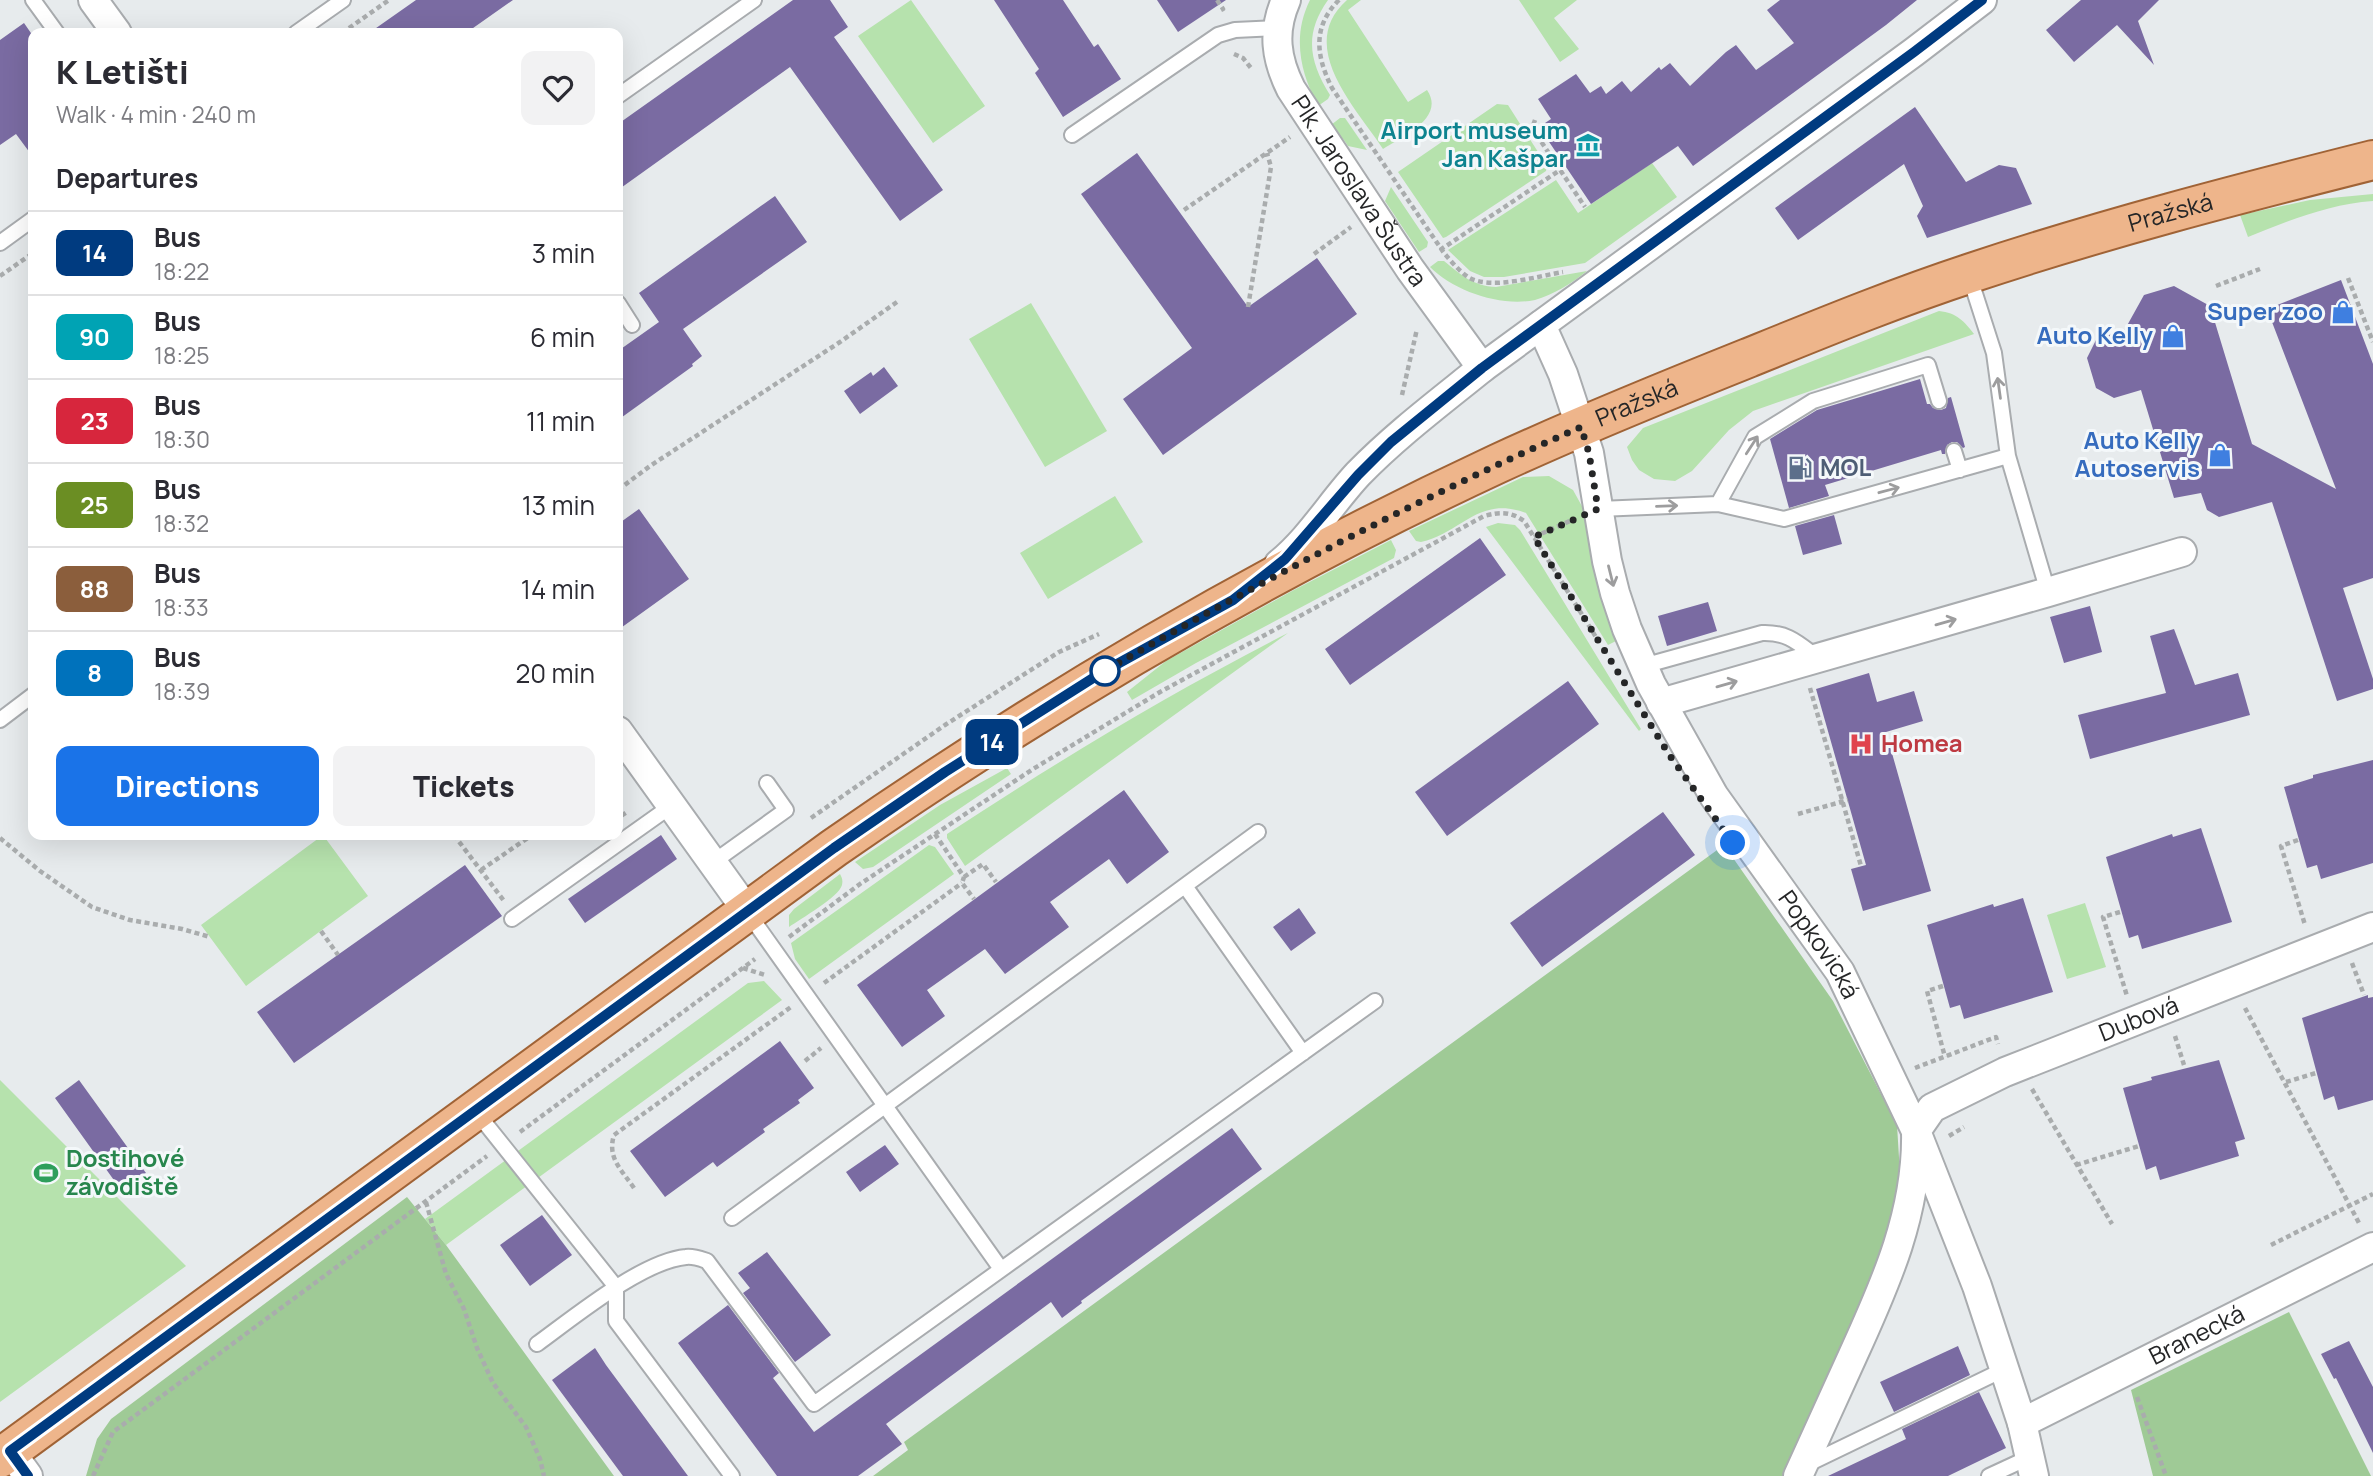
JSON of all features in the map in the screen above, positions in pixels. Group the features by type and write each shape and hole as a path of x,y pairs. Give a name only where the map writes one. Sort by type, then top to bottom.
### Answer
{"main road":[{"name":"Pražská","path":"9,1455 834,848 945,772 1101,673 1233,600 1390,516 1497,464 1832,324 1969,273 2054,246 2373,160"}],"street":[{"path":"93,0 113,28"},
{"name":"Plk. Jaroslava Šustra","path":"1286,0 1277,28 1276,43 1282,72 1311,123 1410,270 1482,368"},
{"path":"1233,600 1285,559 1358,475 1391,442 1482,368 1982,0"},
{"name":"Popkovická","path":"1541,325 1563,374 1589,453 1615,593 1643,666 1714,796 1840,972 1916,1131 1913,1188 1902,1237 1881,1295 1800,1471"},
{"path":"1661,703 1814,671 2048,593 2182,552"},
{"path":"623,738 748,912"},
{"name":"Dubová","path":"1916,1131 1932,1108 2016,1067 2373,927"},
{"path":"1916,1131 1956,1230 2005,1369 2032,1466"},
{"name":"Branecká","path":"2022,1423 2372,1248"}],"lane":[{"path":"33,0 53,28"},
{"path":"303,28 343,0"},
{"path":"623,92 754,0"},
{"path":"1072,135 1218,35 1235,30 1277,28"},
{"path":"0,243 28,223"},
{"path":"1969,273 1994,353 2008,456 2048,593"},
{"path":"623,311 632,325"},
{"path":"1718,504 1755,437 1813,401 1928,365 1939,401"},
{"path":"1954,451 1960,470"},
{"path":"1598,509 1718,504 1784,519 2008,456"},
{"path":"1643,666 1762,633 1777,632 1790,638 1814,671"},
{"path":"0,720 28,699"},
{"path":"712,863 786,810 767,783"},
{"path":"623,840 671,806"},
{"path":"732,1218 1258,832"},
{"path":"514,917 623,840"},
{"path":"1185,886 1303,1052"},
{"path":"748,912 1001,1269"},
{"path":"537,1344 616,1287 666,1261 688,1256 707,1261 814,1404 1375,1001"},
{"path":"476,1111 616,1287 616,1321 732,1476"},
{"path":"1800,1471 2005,1369"},
{"path":"1989,1476 2032,1466"}],"path":[{"path":"351,28 389,0"},
{"path":"1339,0 1323,21 1320,55 1324,72 1441,249 1466,276 1482,281 1504,282 1575,270"},
{"path":"1227,53 1243,58 1254,73"},
{"path":"1184,210 1343,102"},
{"path":"1535,120 1532,128 1585,208"},
{"path":"1248,307 1271,167 1268,153"},
{"path":"1410,270 1560,170"},
{"path":"1314,254 1372,213"},
{"path":"0,276 28,256"},
{"path":"2216,286 2260,269"},
{"path":"2348,278 2373,342"},
{"path":"623,486 897,302"},
{"path":"1399,406 1417,333 1417,323"},
{"path":"1534,537 1598,509"},
{"path":"790,936 860,884 1033,769 1160,692 1469,522 1499,512 1513,513 1524,521 1606,652"},
{"path":"811,818 945,725 1059,652 1108,630"},
{"path":"1814,671 1861,866"},
{"path":"1798,814 1845,801"},
{"path":"935,834 964,877"},
{"path":"0,838 40,871 92,907 130,920 210,937"},
{"path":"458,840 514,917"},
{"path":"481,870 525,840"},
{"path":"634,1188 613,1158 611,1146 614,1135 962,883 964,877 983,864 996,882"},
{"path":"962,883 974,899"},
{"path":"2120,912 2103,917 2131,1007"},
{"path":"321,931 338,955"},
{"path":"93,1476 113,1432 751,962"},
{"path":"2231,983 2372,1248"},
{"path":"1943,986 1927,991 1945,1057"},
{"path":"1910,1070 1996,1037 2004,1057 2016,1067 2030,1086 2112,1224"},
{"path":"2286,1082 2316,1073"},
{"path":"2076,1164 2138,1146"},
{"path":"2271,1244 2373,1194"},
{"path":"426,1202 446,1274 464,1309 477,1348 493,1383 526,1427 544,1476"},
{"path":"2136,1395 2166,1476"}],"green space":[{"path":"911,0 985,106 933,143 858,36"},
{"path":"1310,0 1328,0 1315,24 1313,36 1312,47 1317,71 1330,95 1318,106 1300,54 1301,27"},
{"path":"1347,0 1361,0 1348,10 1408,102 1427,90 1431,100 1431,109 1419,126 1383,149 1346,96 1328,57 1327,37 1333,18"},
{"path":"1519,0 1577,0 1554,18 1579,49 1560,62"},
{"path":"1497,104 1508,105 1547,166 1546,171 1443,238 1398,172"},
{"path":"1340,118 1345,118 1367,150 1348,146 1331,125"},
{"path":"1652,163 1677,197 1585,263 1504,277 1484,277 1470,271 1448,250 1556,180 1578,213"},
{"path":"1391,187 1428,242 1427,247 1419,252 1385,201"},
{"path":"2373,194 2373,201 2325,209 2248,237 2240,215 2310,200"},
{"path":"1438,261 1444,261 1474,282 1496,287 1587,271 1542,298 1521,302 1493,299 1465,290 1430,267"},
{"path":"1031,303 1107,431 1045,467 969,339"},
{"path":"1939,311 1960,318 1974,334 1753,411 1729,430 1692,471 1675,481 1654,479 1639,470 1632,460 1627,447 1643,428"},
{"path":"1549,476 1573,490 1583,508 1592,548 1622,638 1608,645 1526,513 1510,509 1483,512 1421,542 1416,541 1409,531 1523,477"},
{"path":"1115,496 1143,542 1048,599 1020,553"},
{"path":"1498,523 1515,525 1520,530 1641,729 1639,731 1486,527"},
{"path":"1391,540 1396,550 1394,558 1132,700 1127,692 1166,661"},
{"path":"1288,633 965,866 947,834 1115,729"},
{"path":"1007,768 1011,774 873,867 863,869 855,862 940,805"},
{"path":"316,840 327,840 368,896 246,986 201,925"},
{"path":"929,845 935,847 954,874 809,979 795,959 791,943"},
{"path":"1724,845 1833,1001 1897,1125 1901,1190 1877,1282 1792,1476 873,1476 908,1450 904,1442"},
{"path":"840,874 842,885 839,890 789,927 789,915 794,909"},
{"path":"2085,903 2106,967 2067,979 2047,915"},
{"path":"764,981 782,1000 446,1245 425,1219 748,983"},
{"name":"Dostihové závodiště","path":"0,1080 186,1266 0,1402"},
{"path":"407,1197 446,1245 614,1476 86,1476 97,1439 111,1419"},
{"path":"2289,1312 2371,1476 2153,1476 2131,1390"}],"building":[{"path":"416,0 513,0 473,28 376,28"},
{"path":"793,0 830,0 848,27 834,37 943,190 900,221 790,67 623,186 623,120"},
{"path":"994,0 1063,0 1094,47 1098,44 1121,79 1063,117 1035,73 1039,69"},
{"path":"1157,0 1226,0 1178,32"},
{"path":"1780,0 1917,0 1693,166 1678,146 1591,204 1539,127 1551,119 1538,99 1576,74 1590,93 1601,86 1606,94 1622,81 1631,92 1659,67 1661,70 1670,63 1690,86 1736,45 1756,70 1794,43 1767,10"},
{"path":"2081,0 2159,0 2138,21 2154,65 2117,25 2074,62 2046,30"},
{"path":"24,23 28,29 28,150 16,134 0,145 0,40"},
{"path":"1915,107 1966,182 1999,165 2016,168 2032,204 1927,238 1917,216 1923,206 1904,164 1798,240 1775,208"},
{"path":"1137,153 1248,307 1317,258 1357,314 1163,455 1123,399 1192,348 1081,194"},
{"path":"775,196 807,242 683,329 702,356 693,366 623,416 623,347 659,322 639,293"},
{"path":"2341,280 2373,364 2373,578 2343,588 2373,679 2373,689 2337,701 2272,502 2219,517 2207,510 2201,493 2174,498 2141,390 2114,398 2096,388 2087,358 2097,338 2124,331 2144,295 2174,286 2210,306 2252,444 2336,489 2267,309"},
{"path":"884,367 898,386 860,414 844,391 871,372 873,376"},
{"path":"1920,379 1927,404 1933,408 1946,408 1948,398 1951,397 1965,447 1952,442 1947,445 1945,454 1942,454 1941,450 1825,485 1829,496 1789,508 1770,439 1817,410"},
{"path":"639,509 689,579 623,626 623,520"},
{"path":"1834,515 1842,544 1803,555 1795,526"},
{"path":"1480,538 1506,575 1350,685 1325,649"},
{"path":"1708,602 1717,631 1667,646 1658,616"},
{"path":"2090,606 2102,652 2064,663 2050,617"},
{"path":"2174,629 2195,685 2238,673 2250,715 2090,759 2078,715 2166,693 2150,636"},
{"name":"Homea","path":"1869,673 1877,702 1914,691 1923,721 1886,732 1931,891 1863,911 1851,869 1866,865 1816,689"},
{"path":"1568,681 1599,724 1447,836 1415,792"},
{"path":"2373,760 2373,863 2321,879 2317,865 2307,868 2284,787 2313,778 2313,775"},
{"path":"1124,790 1169,852 1127,884 1109,859 1050,902 1069,927 1005,974 985,949 927,990 945,1016 902,1047 857,985"},
{"path":"1663,812 1695,855 1542,967 1510,923"},
{"path":"2201,828 2232,922 2142,949 2138,935 2129,938 2106,857 2172,834 2173,837"},
{"path":"661,835 677,859 585,923 568,899"},
{"path":"465,865 502,916 294,1063 257,1012"},
{"path":"2023,898 2053,992 1964,1019 1960,1005 1950,1008 1927,925 1993,904 1994,907"},
{"path":"1299,908 1316,933 1291,951 1273,927"},
{"path":"2368,995 2368,998 2373,997 2373,1100 2338,1110 2334,1096 2324,1100 2302,1018"},
{"path":"780,1041 814,1088 798,1100 800,1103 763,1129 765,1132 717,1167 713,1162 665,1197 630,1151"},
{"path":"2219,1060 2245,1139 2235,1142 2239,1156 2160,1180 2156,1166 2146,1170 2123,1088 2152,1080 2151,1077"},
{"path":"79,1080 146,1173 121,1190 55,1098"},
{"path":"1232,1128 1262,1169 1081,1301 1082,1303 1062,1318 1051,1302 886,1424 902,1444 858,1476 777,1476 678,1343 728,1305 779,1373 773,1378 814,1432"},
{"path":"885,1145 899,1164 860,1192 846,1172"},
{"path":"542,1215 572,1255 530,1286 500,1245"},
{"path":"767,1252 831,1335 795,1362 743,1293 750,1288 738,1273"},
{"path":"2349,1341 2373,1387 2373,1453 2336,1378 2334,1379 2321,1354"},
{"path":"1958,1346 1970,1375 1894,1412 1880,1382"},
{"path":"595,1348 688,1476 623,1476 552,1380"},
{"path":"1979,1392 2006,1448 1948,1476 1828,1476 1906,1439 1902,1429"}],"bus line":[{"name":"14","path":"28,1476 10,1451 834,848 945,772 1101,673 1233,600 1285,559 1358,475 1391,442 1427,412 1482,368 1982,0"}],"place":[{"name":"Airport museum Jan Kašpar","path":"1588,145"},
{"name":"Super zoo","path":"2343,312"},
{"name":"Auto Kelly","path":"2173,336"},
{"name":"Auto Kelly Autoservis","path":"2220,455"},
{"name":"MOL","path":"1800,468"},
{"name":"Homea","path":"1861,744"},
{"name":"Dostihové závodiště","path":"46,1173"}],"route":[{"path":"1105,671 1101,673 1390,516 1581,427 1594,476 1598,509 1534,537 1670,756 1733,843"}]}
